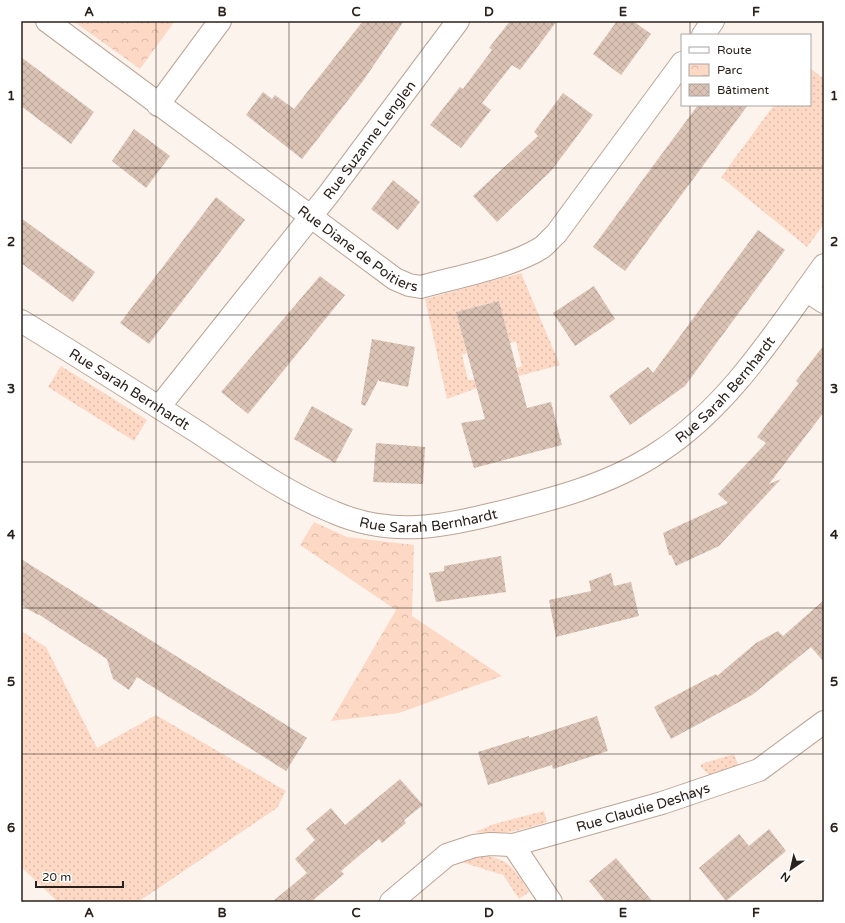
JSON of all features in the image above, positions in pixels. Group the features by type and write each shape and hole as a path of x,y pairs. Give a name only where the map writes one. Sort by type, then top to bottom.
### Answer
{"street":[{"name":"Rue Diane de Poitiers","path":"47,21 158,105 395,279 409,285 421,287 524,257 542,248 556,234 681,64"},
{"path":"158,105 220,21"},
{"name":"Rue Suzanne Lenglen","path":"159,407 311,218 458,21"},
{"path":"704,34 713,21"},
{"name":"Rue Sarah Bernhardt","path":"21,321 159,407 276,483 333,513 384,527 406,528 459,522 536,504 598,483 628,470 659,452 683,434 732,387 824,265"},
{"path":"806,290 824,302"},
{"name":"Rue Claudie Deshays","path":"391,902 447,855 474,846 490,844 513,845 662,803 759,770 824,722"},
{"path":"513,845 551,902"}],"green space":[{"path":"73,21 175,21 140,69"},
{"path":"811,69 824,79 824,224 807,247 721,177 773,106 811,106"},
{"path":"521,273 560,365 519,376 517,368 522,366 516,342 510,343 499,301 456,312 467,353 462,355 468,380 475,380 477,388 447,399 425,299"},
{"path":"61,366 147,420 134,441 48,387"},
{"path":"314,522 347,537 414,545 412,616 502,676 399,713 331,721 396,610 300,545"},
{"path":"21,631 46,647 97,748 156,715 286,791 277,808 138,902 58,902 21,867"},
{"path":"734,754 739,767 710,776 701,767 701,764"},
{"path":"544,811 547,822 520,830 503,833 475,832 494,824"},
{"path":"482,855 505,862 515,871 529,892 519,899 503,875 461,862 469,857"}],"building":[{"path":"363,21 404,21 363,81 302,159 246,115 263,92 272,99 275,95 294,109"},
{"path":"510,21 557,21 520,70 512,65 482,103 491,110 461,148 430,125 460,87 463,89 492,50 489,48"},
{"path":"617,21 633,21 651,34 621,75 593,54"},
{"path":"21,57 94,112 71,144 21,106"},
{"path":"563,93 593,115 551,171 497,222 473,196 538,136 534,132"},
{"path":"697,106 747,106 625,271 593,247"},
{"path":"134,129 170,156 146,188 112,161"},
{"path":"393,180 420,202 398,230 371,209"},
{"path":"216,197 245,220 149,344 120,323"},
{"path":"21,218 95,272 73,302 21,263"},
{"path":"758,230 785,250 685,386 630,425 609,396 648,367 653,373"},
{"path":"320,276 345,295 248,414 221,392"},
{"path":"594,286 615,319 575,346 553,313"},
{"path":"499,301 527,408 551,402 562,445 474,468 461,423 485,419 456,312"},
{"path":"372,339 415,347 408,387 379,381 379,379 365,406 361,404"},
{"path":"824,345 824,412 769,484 781,479 719,546 676,566 671,555 669,555 663,533 728,503 718,494 766,443 757,437 799,383 796,381"},
{"path":"312,406 353,429 335,463 294,439"},
{"path":"376,443 425,447 423,484 373,482"},
{"path":"501,556 506,592 436,602 429,573 444,571 444,566"},
{"path":"21,559 307,738 286,771 137,677 129,690 113,679 107,659 38,614 21,605"},
{"path":"611,573 614,586 631,582 639,616 556,637 549,600 591,591 589,581"},
{"path":"824,600 824,662 811,647 752,695 671,739 654,707 716,674 717,676 756,643 778,631 783,636"},
{"path":"597,716 608,751 553,769 552,765 488,785 478,752 529,736 529,738"},
{"path":"400,779 423,805 404,820 406,823 382,843 379,839 341,871 344,874 311,902 272,902 307,873 295,859 315,840 306,829 331,808 345,825"},
{"path":"769,829 786,851 726,901 699,868 739,834 749,846"},
{"path":"616,858 653,902 606,902 589,881"}]}
